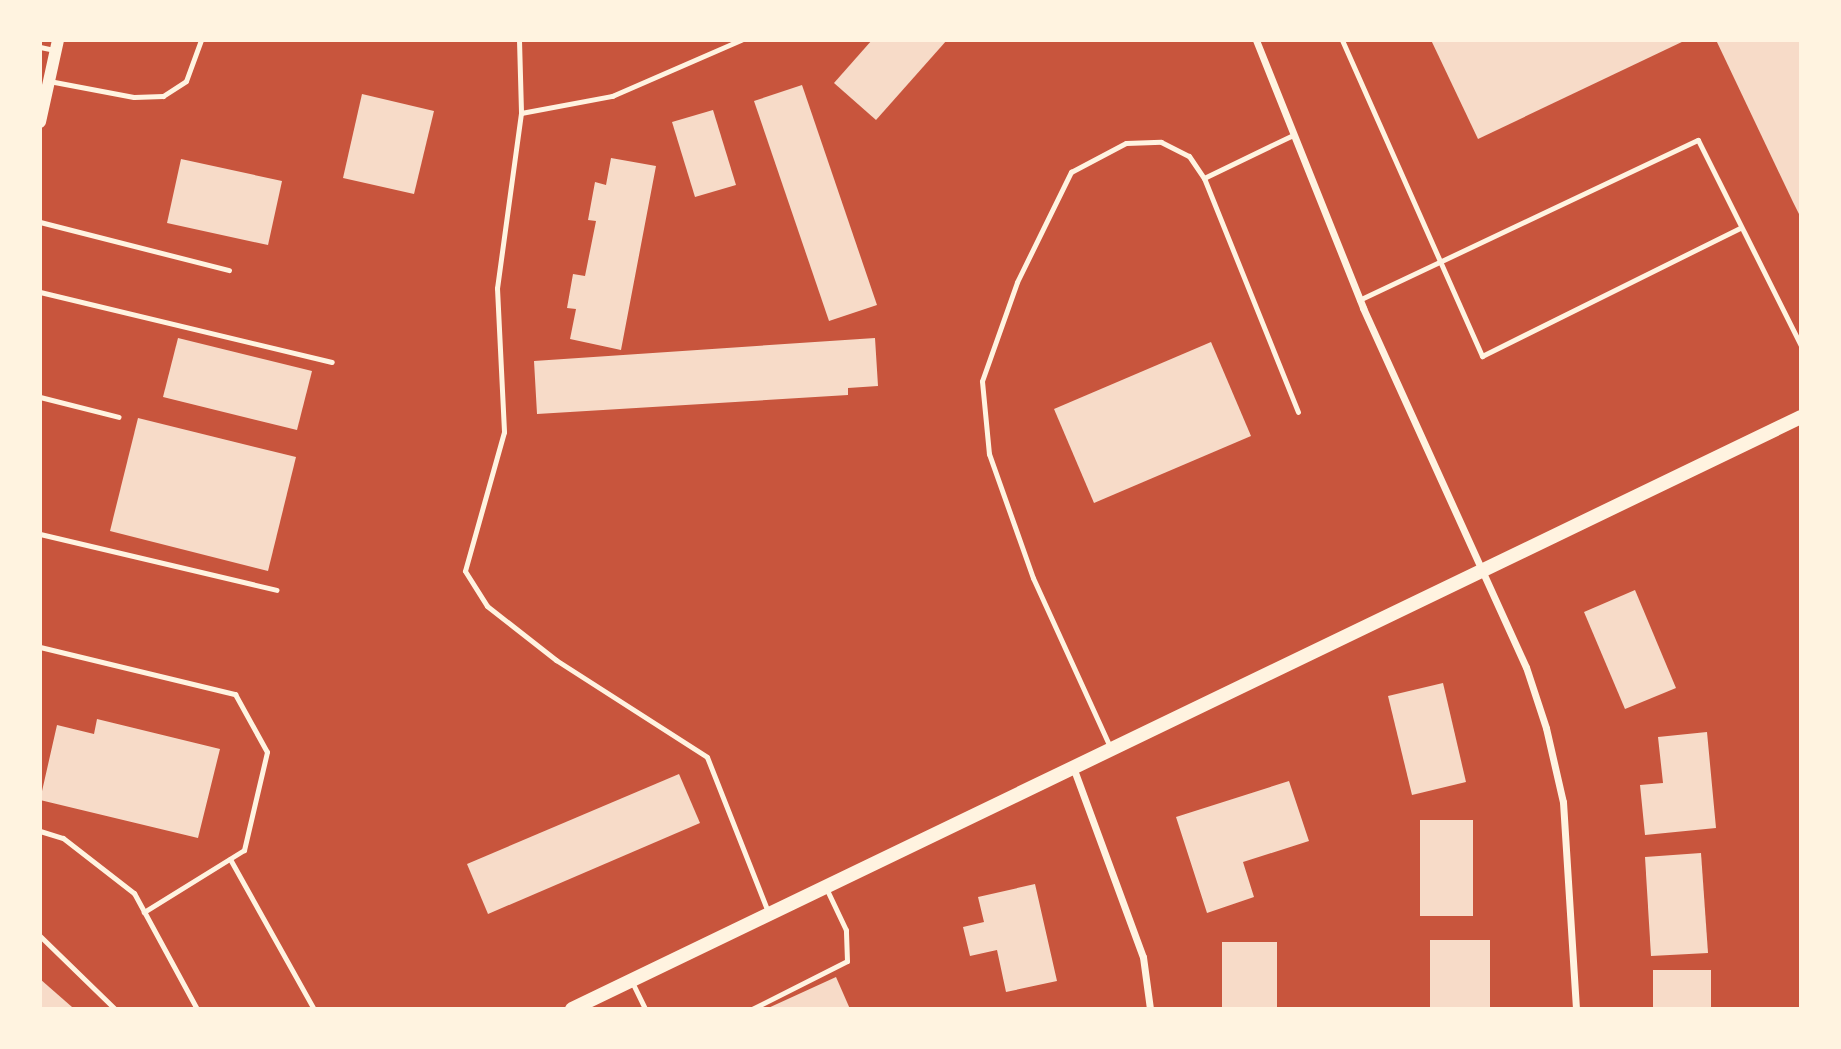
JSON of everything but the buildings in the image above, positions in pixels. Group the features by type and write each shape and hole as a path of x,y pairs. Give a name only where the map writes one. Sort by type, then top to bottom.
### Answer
{"main road":[{"path":"572,1009 633,984 771,919 1072,766 1479,575 1801,417"}],"street":[{"path":"1256,40 1359,300 1479,575 1526,667 1563,802 1576,1009"},
{"path":"40,122 57,45"},
{"path":"1072,766 1143,957 1150,1009"}],"lane":[{"path":"49,81 134,97 163,96 186,81 201,40"},
{"path":"519,40 521,113 497,288 504,432 465,571 487,606 556,660 707,757 771,919"},
{"path":"521,113 612,96 741,40"},
{"path":"1342,40 1482,356 1740,228"},
{"path":"40,47 57,45"},
{"path":"1205,178 1293,135"},
{"path":"1359,300 1440,266 1698,140 1801,346"},
{"path":"1111,749 1033,578 989,454 982,381 1017,282 1071,172 1126,143 1161,142 1189,156 1205,178 1298,412"},
{"path":"40,222 229,270"},
{"path":"40,292 332,362"},
{"path":"40,397 119,416"},
{"path":"40,534 276,590"},
{"path":"40,647 235,694 267,752 244,850 144,912"},
{"path":"40,831 63,838 134,893 197,1009"},
{"path":"230,859 314,1009"},
{"path":"751,1009 847,961 846,930 827,890"},
{"path":"40,936 115,1009"},
{"path":"633,984 645,1009"}]}
